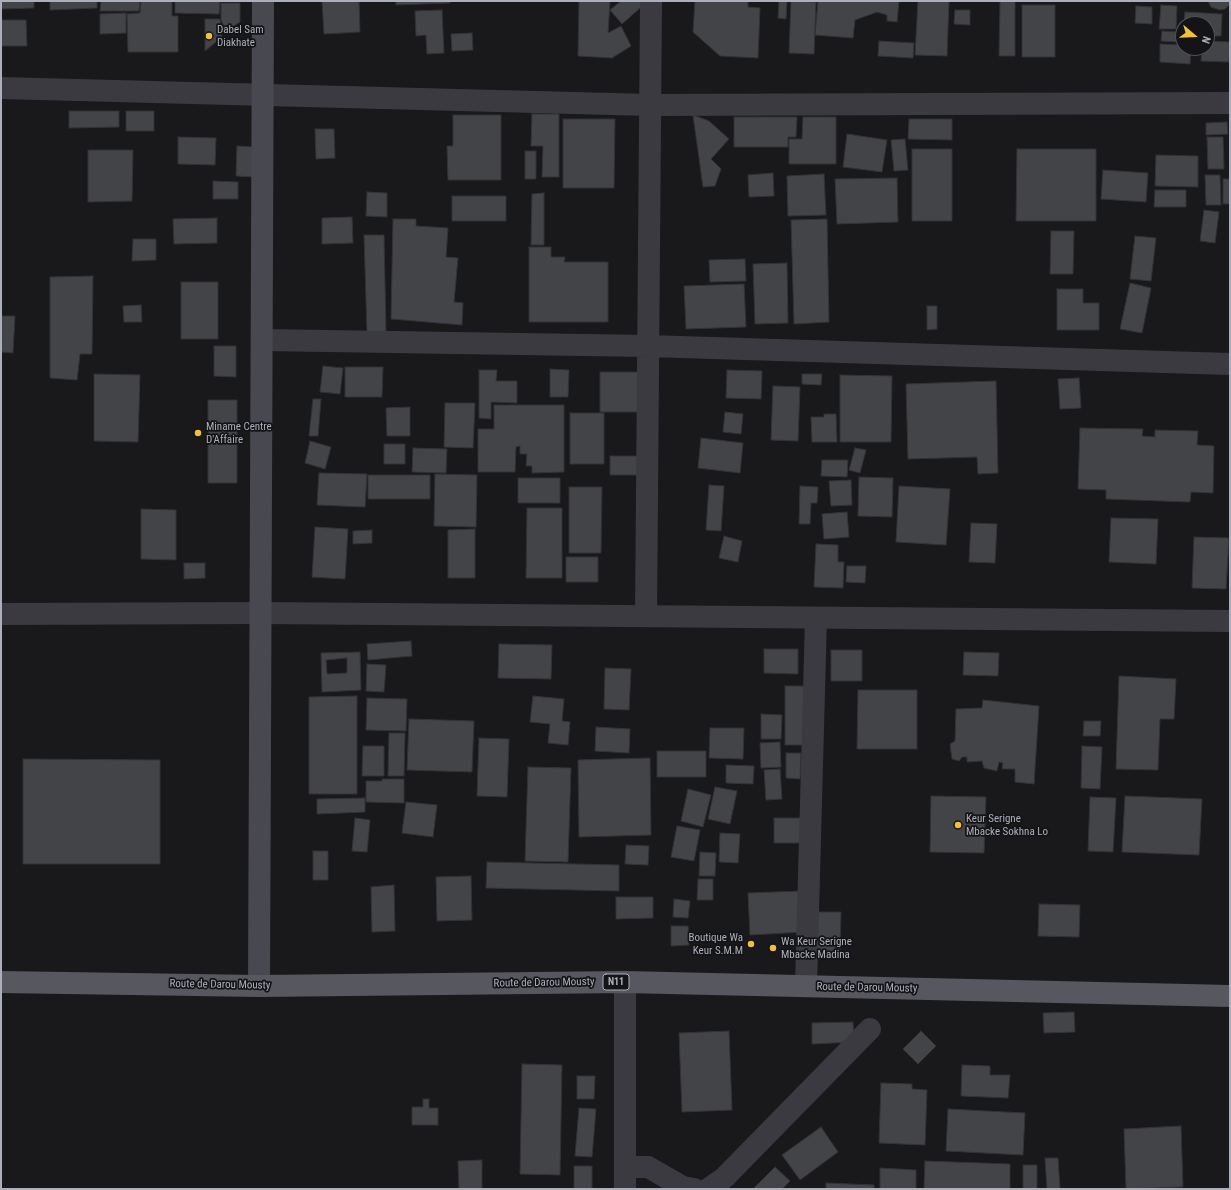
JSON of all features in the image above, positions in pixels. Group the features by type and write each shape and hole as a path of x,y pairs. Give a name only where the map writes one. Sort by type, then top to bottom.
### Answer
{"main road":[{"path":"259,986 263,340 263,1"},
{"name":"Route de Darou Mousty","path":"1,982 259,986 625,982 1230,996"}],"street":[{"path":"646,616 651,1"},
{"path":"1,88 650,105 1230,103"},
{"path":"263,340 648,346 1230,364"},
{"path":"1,614 261,613 1230,621"},
{"path":"806,986 816,618"},
{"path":"625,982 625,1189"},
{"path":"708,1189 724,1178 870,1029"},
{"path":"625,1167 648,1167 683,1187 694,1189"}],"building":[{"path":"1,1 34,1 34,8 1,9"},
{"path":"50,1 97,1 97,8 50,10"},
{"path":"101,1 140,1 139,11 100,11"},
{"path":"141,1 172,1 172,16 178,16 178,52 128,52 127,14 140,13"},
{"path":"175,1 220,1 219,14 175,13"},
{"path":"322,1 359,1 360,32 324,34"},
{"path":"396,1 450,1 450,3 396,5"},
{"path":"579,1 610,1 608,33 621,26 631,46 612,58 578,56"},
{"path":"621,1 648,1 622,24 610,10"},
{"path":"695,1 748,1 748,7 760,8 758,58 720,56 693,32"},
{"path":"779,1 787,1 786,19 778,18"},
{"path":"791,1 816,2 814,54 789,53"},
{"path":"818,1 899,1 897,22 887,21 887,15 877,12 855,20 853,38 815,35"},
{"path":"918,1 949,1 947,56 915,55"},
{"path":"1000,1 1015,1 1015,56 999,56"},
{"path":"1208,1 1230,1 1230,4 1225,9 1220,10 1211,7"},
{"path":"221,3 240,3 240,22 226,31 221,20"},
{"path":"1022,5 1055,5 1055,57 1022,57"},
{"path":"1161,5 1177,6 1175,29 1159,29"},
{"path":"1136,6 1152,7 1152,24 1135,23"},
{"path":"442,10 444,53 427,54 426,35 416,36 415,11"},
{"path":"955,10 970,10 970,25 954,24"},
{"path":"1185,12 1222,14 1221,36 1215,36 1215,16 1185,16"},
{"path":"126,13 126,33 100,34 100,14"},
{"path":"205,19 220,19 222,37 205,51"},
{"path":"1,20 26,20 27,46 1,46"},
{"path":"1162,31 1175,32 1175,42 1161,41"},
{"path":"472,33 473,50 452,51 451,34"},
{"path":"879,41 914,43 913,58 878,56"},
{"path":"1215,41 1230,42 1229,62 1201,61 1201,56 1215,56"},
{"path":"1160,44 1175,45 1175,56 1190,56 1190,64 1160,62"},
{"path":"69,111 119,111 119,127 69,128"},
{"path":"126,111 154,111 154,131 126,131"},
{"path":"532,114 559,114 559,177 542,177 543,146 531,146"},
{"path":"453,115 501,115 501,180 448,180 447,146 453,146"},
{"path":"693,115 709,121 729,139 711,159 721,169 715,186 703,187"},
{"path":"734,117 797,117 796,137 788,137 788,147 734,147"},
{"path":"803,117 836,117 836,164 789,164 789,139 802,139"},
{"path":"563,119 615,119 614,188 563,188"},
{"path":"909,119 952,119 952,140 908,139"},
{"path":"1227,122 1228,134 1206,135 1206,123"},
{"path":"315,129 334,129 335,158 316,159"},
{"path":"847,134 887,140 882,172 843,167"},
{"path":"178,137 216,138 215,165 178,164"},
{"path":"1207,137 1223,137 1224,169 1208,169"},
{"path":"905,139 908,170 894,171 891,140"},
{"path":"237,146 255,147 255,177 236,176"},
{"path":"912,149 952,149 952,221 912,221"},
{"path":"1017,149 1096,149 1096,221 1016,221"},
{"path":"88,150 133,150 132,201 88,202"},
{"path":"525,151 536,151 536,179 525,179"},
{"path":"1156,155 1198,156 1198,187 1155,186"},
{"path":"1103,170 1148,173 1146,202 1101,199"},
{"path":"773,173 774,196 749,197 748,175"},
{"path":"824,174 826,215 788,216 787,176"},
{"path":"1205,175 1220,175 1221,205 1206,205"},
{"path":"897,178 898,222 837,224 835,179"},
{"path":"1223,179 1230,179 1230,204 1223,204"},
{"path":"213,181 238,182 238,199 213,199"},
{"path":"1155,190 1186,190 1186,207 1154,207"},
{"path":"367,192 387,193 387,217 366,216"},
{"path":"544,193 544,245 531,245 532,194"},
{"path":"452,196 506,196 506,221 452,221"},
{"path":"1204,210 1219,212 1215,243 1200,241"},
{"path":"352,217 353,243 322,244 322,218"},
{"path":"217,218 217,243 174,244 173,219"},
{"path":"393,219 416,219 416,226 448,228 446,257 458,258 454,302 463,303 462,325 391,319"},
{"path":"827,219 829,322 794,324 791,220"},
{"path":"1051,231 1074,231 1073,274 1050,274"},
{"path":"364,235 384,235 386,332 367,333"},
{"path":"1135,236 1156,238 1151,281 1130,279"},
{"path":"133,239 156,239 156,260 132,261"},
{"path":"529,247 551,247 551,257 565,257 564,262 608,262 608,322 529,322"},
{"path":"745,259 746,281 710,282 709,260"},
{"path":"787,263 788,323 755,324 753,264"},
{"path":"93,276 92,354 80,354 77,380 50,378 50,277"},
{"path":"181,282 218,282 218,339 181,339"},
{"path":"1130,283 1151,288 1142,333 1120,329"},
{"path":"744,284 746,327 686,329 684,286"},
{"path":"1057,289 1083,289 1083,303 1099,303 1099,330 1057,330"},
{"path":"141,305 142,322 124,322 123,306"},
{"path":"927,306 937,306 937,329 927,330"},
{"path":"1,316 15,316 13,353 1,352"},
{"path":"214,346 236,346 236,377 214,376"},
{"path":"323,366 343,368 340,394 320,392"},
{"path":"345,367 383,367 382,397 345,397"},
{"path":"550,369 569,370 568,397 550,397"},
{"path":"479,370 497,370 496,381 517,381 517,403 491,402 491,419 479,418"},
{"path":"727,370 762,371 761,399 726,398"},
{"path":"600,372 639,372 639,412 600,412"},
{"path":"94,374 140,375 138,442 94,441"},
{"path":"802,374 822,374 821,385 802,384"},
{"path":"840,375 892,376 891,442 840,442"},
{"path":"1079,378 1081,408 1060,409 1058,379"},
{"path":"996,381 998,473 978,474 977,457 908,459 906,384"},
{"path":"773,386 800,387 798,441 771,440"},
{"path":"313,399 321,399 318,436 309,436"},
{"path":"208,400 237,400 237,483 208,483"},
{"path":"445,403 475,403 473,448 444,447"},
{"path":"494,405 564,405 564,472 532,473 532,466 526,466 527,454 520,454 520,446 516,447 515,472 478,472 478,429 494,429"},
{"path":"410,407 410,436 387,436 386,408"},
{"path":"725,412 743,414 741,434 723,432"},
{"path":"570,413 604,413 604,464 570,464"},
{"path":"824,414 836,414 837,442 812,442 811,417 824,417"},
{"path":"1080,428 1143,429 1142,436 1155,437 1155,430 1198,431 1197,445 1214,446 1213,493 1191,492 1190,502 1106,499 1106,490 1078,489"},
{"path":"701,438 743,443 740,473 698,468"},
{"path":"310,441 331,447 325,469 305,463"},
{"path":"384,444 405,444 405,464 384,464"},
{"path":"413,448 447,449 446,473 412,472"},
{"path":"855,448 866,450 860,473 849,470"},
{"path":"610,456 642,456 642,475 610,475"},
{"path":"822,460 848,460 847,477 821,476"},
{"path":"319,473 367,474 365,507 317,505"},
{"path":"435,474 477,475 476,527 434,526"},
{"path":"368,475 430,475 430,499 368,499"},
{"path":"859,477 893,478 892,517 858,516"},
{"path":"518,478 560,478 560,503 518,503"},
{"path":"851,480 852,505 831,506 829,481"},
{"path":"709,485 724,486 721,531 706,530"},
{"path":"800,486 818,487 817,503 811,503 810,524 799,524"},
{"path":"899,486 950,489 946,545 896,542"},
{"path":"569,487 602,487 601,553 569,553"},
{"path":"527,508 562,508 562,578 526,578"},
{"path":"141,509 176,510 176,560 141,559"},
{"path":"847,512 849,537 824,539 822,514"},
{"path":"1111,518 1158,519 1156,564 1109,562"},
{"path":"971,523 997,524 995,563 969,562"},
{"path":"315,527 348,529 345,579 312,577"},
{"path":"475,529 475,578 448,578 448,530"},
{"path":"372,530 372,543 353,544 353,531"},
{"path":"724,536 742,541 738,562 719,558"},
{"path":"1194,537 1229,538 1226,589 1192,588"},
{"path":"816,544 838,545 838,562 844,562 843,588 814,587"},
{"path":"566,557 598,557 598,582 566,582"},
{"path":"184,563 205,563 205,578 184,579"},
{"path":"847,566 866,566 865,583 846,582"},
{"path":"411,641 412,656 368,660 367,644"},
{"path":"499,644 552,645 551,679 498,678"},
{"path":"764,649 798,649 798,674 764,673"},
{"path":"831,650 862,650 862,681 831,681"},
{"path":"360,652 361,690 322,692 321,653","holes":["347,658 347,673 327,674 326,660"]},
{"path":"964,652 999,653 998,676 963,675"},
{"path":"367,664 386,665 384,692 366,691"},
{"path":"605,668 631,669 629,710 604,709"},
{"path":"1119,676 1176,679 1174,719 1160,719 1158,770 1116,769"},
{"path":"785,686 808,686 808,745 785,745"},
{"path":"858,690 917,690 917,749 857,749"},
{"path":"357,696 357,794 309,794 309,697"},
{"path":"533,696 564,699 562,721 570,722 568,745 548,743 550,724 530,722"},
{"path":"367,698 407,699 406,731 366,730"},
{"path":"983,700 1039,706 1034,784 1015,782 1015,769 1002,769 1003,763 999,762 997,771 984,768 982,761 967,762 967,757 962,757 959,761 952,759 950,744 955,741 956,709 982,708"},
{"path":"761,714 782,715 781,739 761,739"},
{"path":"409,719 474,721 472,772 407,770"},
{"path":"1084,721 1101,721 1100,736 1083,736"},
{"path":"596,727 630,729 629,753 595,751"},
{"path":"710,728 744,728 743,759 709,758"},
{"path":"389,733 405,733 404,776 388,776"},
{"path":"479,738 509,739 507,797 477,796"},
{"path":"780,742 781,767 761,768 760,743"},
{"path":"363,746 384,746 384,776 362,776"},
{"path":"1082,746 1102,747 1100,789 1081,788"},
{"path":"657,751 706,751 706,777 657,777"},
{"path":"786,753 801,753 800,779 786,778"},
{"path":"650,758 651,835 579,837 578,760"},
{"path":"23,759 160,760 160,864 23,864"},
{"path":"726,765 754,766 753,784 726,783"},
{"path":"528,767 571,768 568,862 525,861"},
{"path":"780,769 782,799 766,800 764,770"},
{"path":"382,779 404,779 404,803 366,802 366,781 382,781"},
{"path":"715,787 737,791 730,824 708,819"},
{"path":"688,789 711,795 703,827 681,821"},
{"name":"Keur Serigne Mbacke Sokhna Lo","path":"931,796 986,797 984,853 930,852"},
{"path":"1125,796 1202,799 1199,855 1122,852"},
{"path":"1090,797 1116,798 1113,852 1088,851"},
{"path":"365,798 365,812 317,814 317,799"},
{"path":"406,802 437,805 433,837 402,833"},
{"path":"355,818 370,820 367,852 352,851"},
{"path":"774,818 802,818 802,843 774,843"},
{"path":"677,826 700,830 694,861 671,857"},
{"path":"720,833 740,834 738,863 719,862"},
{"path":"626,845 649,846 648,865 625,864"},
{"path":"313,851 328,851 328,880 313,880"},
{"path":"700,852 716,853 715,876 699,876"},
{"path":"487,862 619,865 619,891 486,888"},
{"path":"471,876 472,920 437,921 436,877"},
{"path":"698,879 713,879 713,900 697,900"},
{"path":"394,885 395,931 372,932 371,887"},
{"path":"801,891 803,932 750,935 748,893"},
{"path":"616,897 653,897 653,918 616,919"},
{"path":"674,899 690,901 688,918 673,917"},
{"path":"1039,904 1080,905 1079,937 1038,936"},
{"path":"813,912 841,912 840,953 812,952"},
{"path":"671,926 688,926 689,945 671,946"},
{"path":"1074,1012 1075,1032 1044,1033 1043,1013"},
{"path":"853,1022 854,1042 812,1044 812,1023"},
{"path":"729,1031 732,1110 682,1112 679,1033"},
{"path":"921,1031 936,1046 918,1064 903,1049"},
{"path":"522,1064 562,1065 560,1175 520,1174"},
{"path":"962,1065 990,1066 990,1075 1010,1075 1008,1098 961,1096"},
{"path":"577,1076 595,1076 594,1099 577,1099"},
{"path":"881,1083 912,1084 912,1089 927,1090 925,1145 879,1143"},
{"path":"423,1099 429,1099 429,1108 438,1108 438,1125 412,1125 412,1107 423,1107"},
{"path":"579,1108 596,1109 592,1157 575,1156"},
{"path":"948,1109 1025,1113 1023,1155 946,1151"},
{"path":"1181,1126 1183,1187 1126,1189 1124,1129"},
{"path":"821,1127 838,1152 800,1180 782,1155"},
{"path":"1045,1158 1058,1158 1060,1189 1047,1189"},
{"path":"482,1160 482,1189 459,1189 458,1161"},
{"path":"925,1161 1010,1164 1010,1189 924,1189"},
{"path":"1023,1165 1037,1165 1037,1189 1023,1189"},
{"path":"574,1166 592,1166 592,1189 574,1189"},
{"path":"775,1167 790,1181 782,1189 753,1189"},
{"path":"880,1168 916,1170 916,1189 880,1189"},
{"path":"826,1183 874,1185 874,1189 826,1189"}],"place":[{"name":"Dabel Sam Diakhate","path":"209,36"},
{"name":"Miname Centre D'Affaire","path":"198,433"},
{"name":"Keur Serigne Mbacke Sokhna Lo","path":"958,825"},
{"name":"Boutique Wa Keur S.M.M","path":"751,944"},
{"name":"Wa Keur Serigne Mbacke Madina","path":"773,948"}]}
